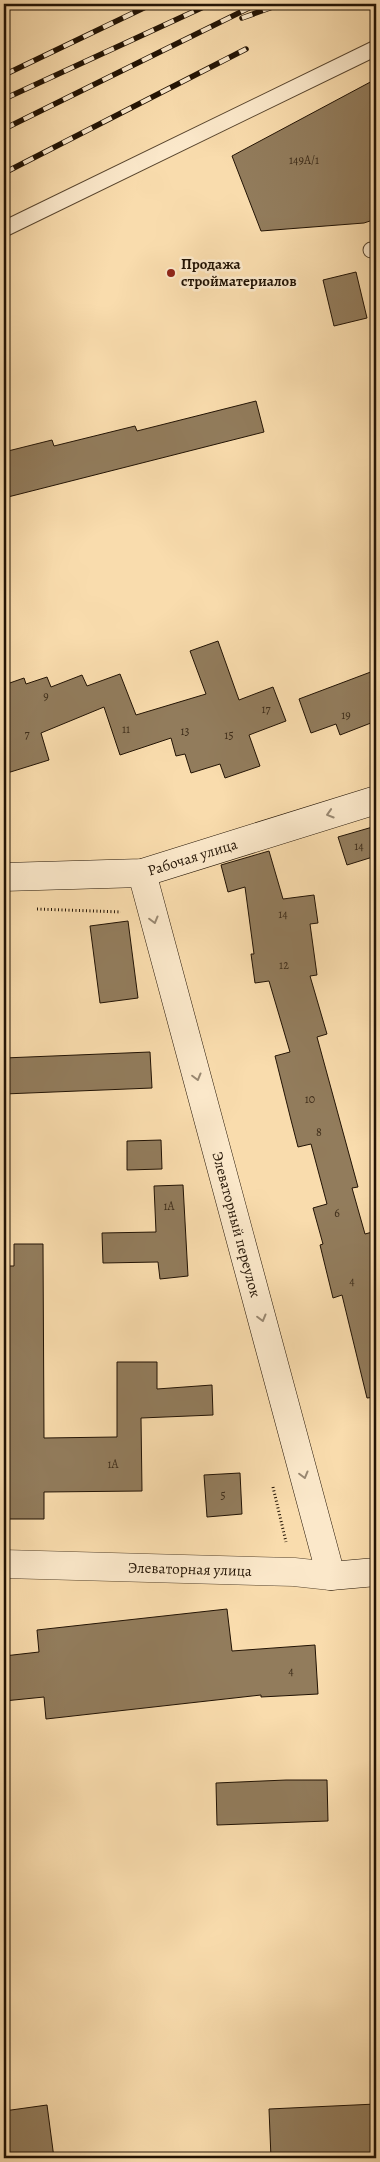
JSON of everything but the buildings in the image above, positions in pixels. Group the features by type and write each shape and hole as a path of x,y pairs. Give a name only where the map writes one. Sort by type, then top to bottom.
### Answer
{"street":[{"name":"Рабочая улица","path":"4,877 142,873 376,800"},
{"name":"Элеваторный переулок","path":"142,873 331,1576"},
{"name":"Элеваторная улица","path":"4,1564 294,1572 331,1576 376,1572"}],"lane":[{"path":"4,229 376,48"}],"path":[{"path":"33,909 127,912"},
{"path":"273,1485 294,1572"}],"railway":[{"path":"4,75 152,4"},
{"path":"4,99 210,4"},
{"path":"4,129 257,4"},
{"path":"242,18 281,4"},
{"path":"4,173 246,49"}],"place":[{"name":"Продажа стройматериалов","path":"171,273"}]}
